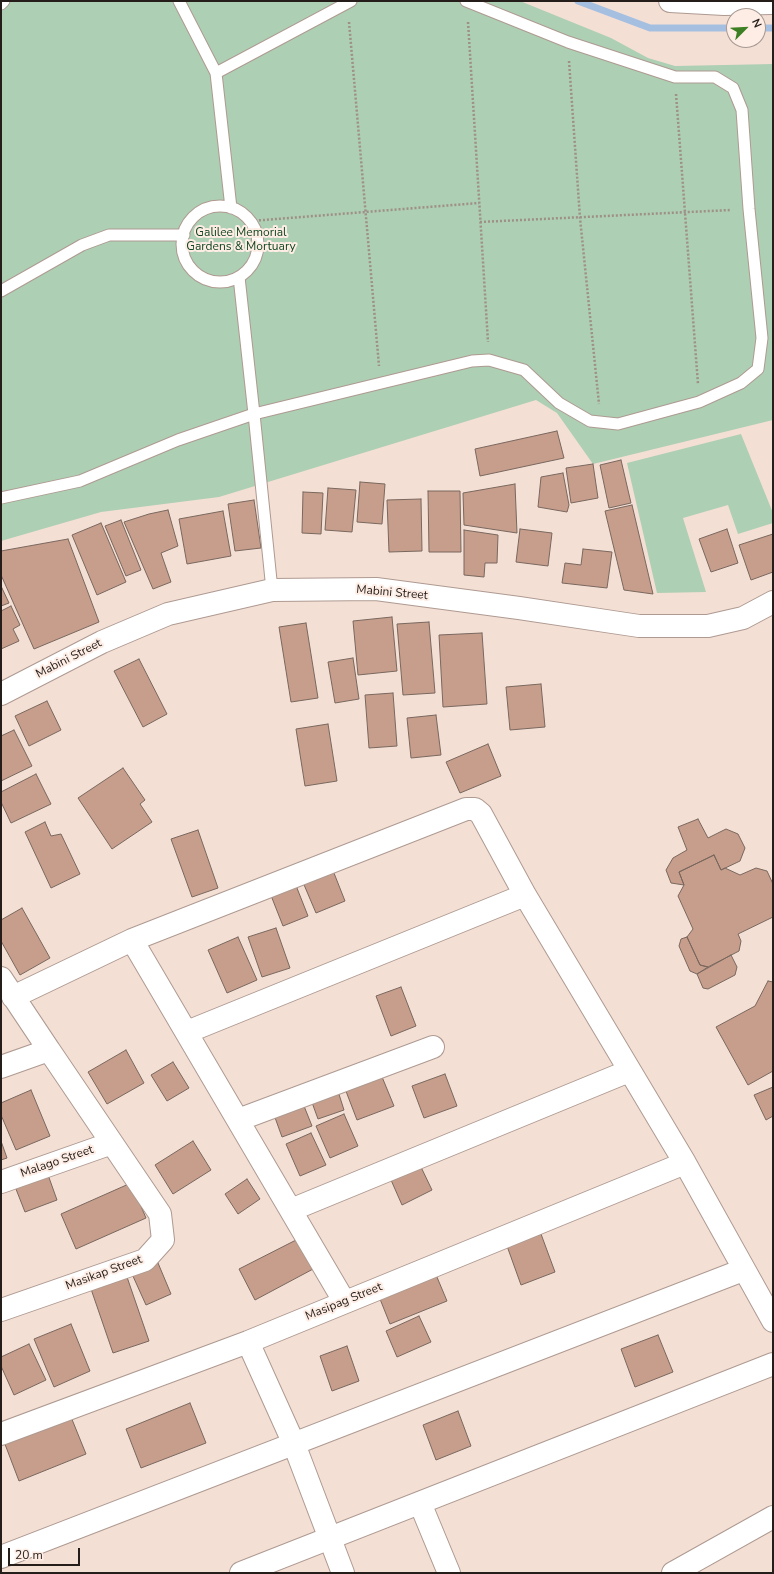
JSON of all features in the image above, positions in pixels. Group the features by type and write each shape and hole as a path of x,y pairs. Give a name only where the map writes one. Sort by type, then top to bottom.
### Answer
{"street":[{"path":"670,1 724,4 773,3"},
{"name":"Mabini Street","path":"1,694 102,642 168,614 272,590 376,589 639,626 708,626 743,618 773,602"},
{"path":"13,997 132,940 466,809 475,809 481,814 525,895 684,1163 773,1321"},
{"path":"187,1032 525,895"},
{"path":"132,940 344,1302"},
{"name":"Masikap Street","path":"1,978 160,1214 163,1240 145,1260 1,1310"},
{"path":"238,1120 433,1047"},
{"path":"1,1067 49,1050"},
{"path":"291,1210 630,1071"},
{"name":"Malago Street","path":"1,1182 112,1143"},
{"name":"Masipag Street","path":"1,1434 248,1342 684,1163"},
{"path":"1,1557 743,1270"},
{"path":"248,1342 294,1444 344,1573"},
{"path":"241,1573 773,1364"},
{"path":"420,1503 449,1573"},
{"path":"673,1573 773,1517"}],"lane":[{"path":"1,4 4,1"},
{"path":"179,1 216,73 231,208"},
{"path":"1,498 80,481 178,440 254,414 472,361 489,360 524,370 559,403 590,421 618,424 699,402 741,383 758,369 762,338 749,209 742,110 733,88 715,77 675,77 568,42 467,1"},
{"path":"216,73 349,2"},
{"path":"219,206 231,208 242,213 251,221 256,232 258,245 256,258 249,269 239,277 227,282 214,282 202,277 192,269 186,259 183,247 184,235 188,224 196,214 207,208 219,206"},
{"path":"1,291 82,245 109,235 184,235"},
{"path":"239,277 272,590"}],"path":[{"path":"467,1 489,360"},
{"path":"349,2 380,383"},
{"path":"568,42 580,218 601,422"},
{"path":"675,77 699,402"},
{"path":"251,221 479,203"},
{"path":"480,222 749,209"}],"green space":[{"name":"Galilee Memorial Gardens & Mortuary","path":"1,1 520,1 611,38 648,58 675,66 773,64 773,420 593,464 557,413 536,400 219,497 101,512 1,541"},
{"path":"741,434 773,513 773,523 738,534 728,505 683,518 706,592 657,593 627,463"}],"building":[{"path":"557,431 564,458 480,476 475,449"},
{"path":"621,460 631,503 609,508 600,465"},
{"path":"593,464 598,498 571,503 566,468"},
{"path":"563,473 569,505 567,512 538,507 541,477"},
{"path":"360,482 385,484 382,524 357,522"},
{"path":"515,484 517,533 464,525 463,493"},
{"path":"328,488 356,490 352,532 325,530"},
{"path":"428,491 460,491 461,552 429,552"},
{"path":"303,492 323,493 321,534 302,533"},
{"path":"421,499 422,551 389,552 387,500"},
{"path":"254,500 261,548 235,551 228,504"},
{"path":"632,505 653,594 624,590 605,511"},
{"path":"168,510 178,546 161,553 171,582 153,589 124,522"},
{"path":"223,511 231,556 187,564 179,519"},
{"path":"121,520 141,570 126,576 105,526"},
{"path":"101,523 126,582 97,595 72,535"},
{"path":"520,529 552,533 548,566 516,562"},
{"path":"727,529 738,563 711,572 699,539"},
{"path":"464,530 498,535 497,563 485,563 484,577 464,575"},
{"path":"773,534 773,572 751,580 739,545"},
{"path":"68,539 99,622 34,649 1,575 1,551"},
{"path":"583,549 612,552 607,588 562,583 565,563 581,565"},
{"path":"1,586 9,603 1,606"},
{"path":"11,606 20,625 13,629 19,641 1,649 1,611"},
{"path":"392,617 397,671 358,675 353,621"},
{"path":"429,622 435,693 403,695 397,624"},
{"path":"306,623 318,698 291,702 279,627"},
{"path":"482,633 487,704 443,707 439,635"},
{"path":"353,658 359,699 335,703 328,662"},
{"path":"139,659 167,714 143,727 114,671"},
{"path":"541,684 545,727 510,730 506,687"},
{"path":"393,693 397,746 369,748 365,695"},
{"path":"47,701 61,730 29,746 15,716"},
{"path":"436,715 441,755 411,758 407,718"},
{"path":"328,724 337,781 305,786 296,729"},
{"path":"14,730 32,766 1,781 1,736"},
{"path":"488,744 501,776 460,793 446,762"},
{"path":"123,768 145,800 140,804 152,822 112,849 78,798"},
{"path":"36,774 51,804 11,823 1,802 1,792"},
{"path":"698,819 708,838 726,829 738,834 745,848 740,861 721,870 714,855 679,872 684,885 671,883 666,870 673,858 687,850 678,827"},
{"path":"45,822 51,836 61,834 80,874 51,888 25,832"},
{"path":"198,830 218,888 192,897 171,839"},
{"path":"714,855 721,870 725,868 740,875 756,868 767,871 773,884 773,917 738,934 741,941 739,951 708,967 700,965 687,937 693,929 678,896 684,885 679,872"},
{"path":"332,868 345,901 316,913 302,880"},
{"path":"295,883 308,916 283,926 270,893"},
{"path":"22,908 50,958 20,975 1,941 1,920"},
{"path":"276,928 290,968 262,977 248,937"},
{"path":"238,937 257,980 227,993 208,950"},
{"path":"687,937 700,965 708,967 697,974 690,971 679,946 681,939"},
{"path":"731,955 737,967 735,975 708,989 703,988 697,974"},
{"path":"768,981 773,982 773,1071 748,1085 716,1027 755,1006"},
{"path":"401,987 416,1026 391,1036 376,996"},
{"path":"126,1050 144,1083 107,1104 88,1072"},
{"path":"173,1062 189,1088 167,1101 151,1075"},
{"path":"380,1072 394,1106 357,1120 344,1086"},
{"path":"445,1074 457,1106 424,1118 412,1086"},
{"path":"773,1087 773,1116 766,1120 754,1095"},
{"path":"337,1088 344,1110 318,1119 310,1097"},
{"path":"31,1090 50,1136 16,1150 1,1115 1,1103"},
{"path":"302,1101 312,1126 282,1137 273,1112"},
{"path":"344,1114 358,1146 330,1158 316,1126"},
{"path":"311,1133 326,1165 300,1176 286,1144"},
{"path":"1,1141 7,1158 1,1160"},
{"path":"193,1141 211,1170 173,1194 155,1165"},
{"path":"420,1165 432,1190 402,1205 391,1180"},
{"path":"47,1172 57,1200 25,1212 14,1184"},
{"path":"247,1179 260,1199 238,1214 225,1194"},
{"path":"131,1183 146,1218 76,1249 61,1214"},
{"path":"541,1234 555,1272 521,1285 507,1246"},
{"path":"300,1238 315,1268 255,1300 239,1269"},
{"path":"158,1263 171,1294 146,1305 132,1274"},
{"path":"434,1270 447,1301 390,1324 378,1294"},
{"path":"127,1277 149,1341 113,1353 91,1289"},
{"path":"419,1316 431,1342 397,1357 386,1331"},
{"path":"71,1324 90,1371 54,1387 34,1339"},
{"path":"658,1335 673,1372 635,1387 621,1349"},
{"path":"29,1344 46,1380 14,1395 1,1366 1,1357"},
{"path":"347,1346 359,1381 332,1391 320,1356"},
{"path":"190,1403 206,1443 141,1468 126,1429"},
{"path":"458,1411 471,1446 436,1460 423,1425"},
{"path":"69,1412 86,1454 19,1481 3,1439"}],"waterway":[{"path":"578,1 650,28 726,28"},
{"path":"766,28 773,28"}]}
